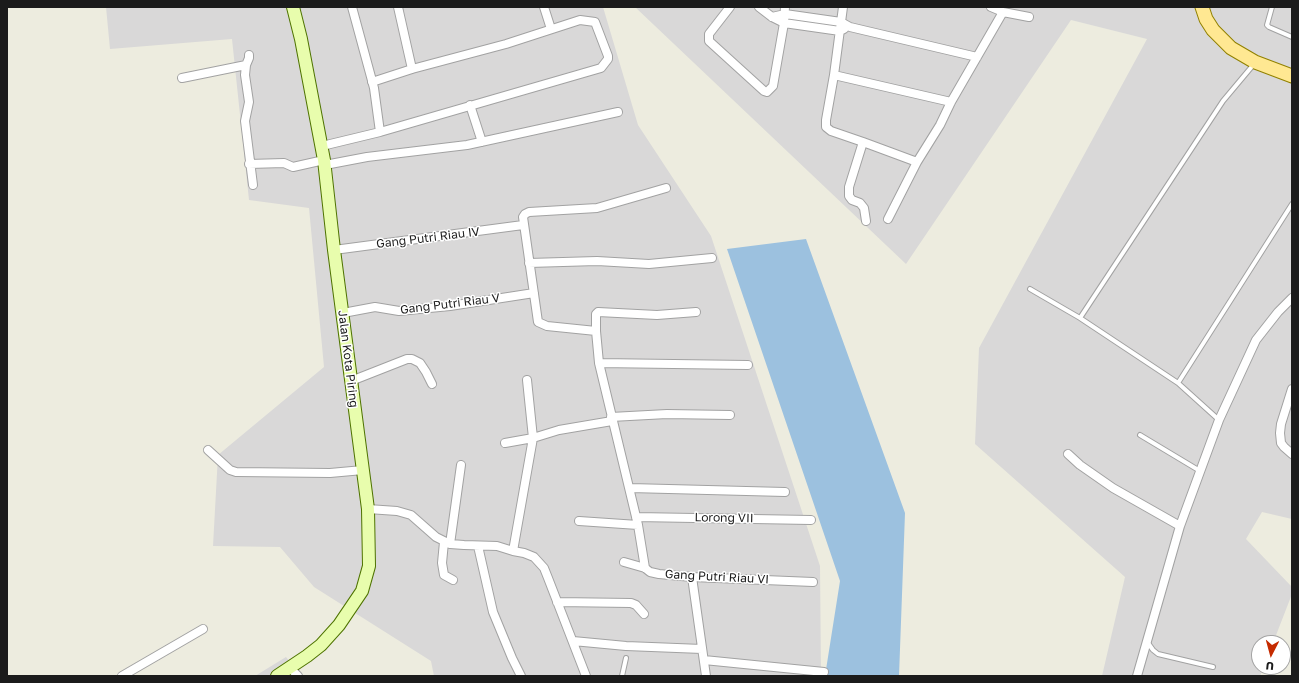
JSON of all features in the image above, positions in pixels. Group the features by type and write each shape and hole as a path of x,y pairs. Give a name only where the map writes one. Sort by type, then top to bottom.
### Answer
{"main road":[{"path":"1202,7 1206,19 1231,48 1255,62 1292,76"}],"street":[{"name":"Jalan Kota Piring","path":"277,676 294,672 339,625 362,591 369,566 368,509 334,250 325,163 301,39 293,7"},
{"path":"352,7 372,82 380,132"},
{"path":"398,7 412,69"},
{"path":"544,7 551,29"},
{"path":"730,7 709,34 709,41 764,91 767,92 773,86 785,10"},
{"path":"759,7 772,17 784,23 840,30 850,27"},
{"path":"843,7 826,127 831,131 917,162"},
{"path":"991,7 1003,12 1029,17"},
{"path":"772,17 785,10 841,22 850,27 977,57"},
{"path":"888,219 917,162 940,125 951,102 1003,12"},
{"path":"322,146 380,132 601,68 608,60 608,56 595,22 590,20 580,20 506,44 412,69 372,82"},
{"path":"249,55 250,58 246,65 245,75 249,102 245,121 249,164 253,185"},
{"path":"182,78 246,65"},
{"path":"834,75 951,102"},
{"path":"470,105 482,142"},
{"path":"249,164 284,163 293,167 467,145 618,112"},
{"path":"863,142 849,187 849,196 852,200 860,203 864,208 866,221"},
{"path":"596,331 539,324 537,319 523,217 529,212 597,208 666,188"},
{"name":"Gang Putri Riau IV","path":"334,250 523,225"},
{"path":"529,263 597,261 649,264 712,258"},
{"name":"Gang Putri Riau V","path":"343,313 375,307 406,311 534,293"},
{"path":"1137,676 1180,526 1219,420 1256,340 1278,312 1292,298"},
{"path":"645,568 630,488 611,419 599,363 596,314 598,312 657,315 696,312"},
{"path":"351,381 407,359 412,359 420,362 432,384"},
{"path":"599,363 748,365"},
{"path":"513,551 533,438 527,380"},
{"path":"1292,389 1281,424 1280,433 1281,443 1284,448 1292,454"},
{"path":"505,443 533,438 559,430 611,419 667,414 730,415"},
{"path":"208,450 230,470 236,472 330,473 363,470"},
{"path":"1068,454 1080,465 1113,488 1180,526"},
{"path":"453,580 444,575 442,563 461,465"},
{"path":"630,488 785,492"},
{"path":"368,509 397,511 411,515 436,537 447,543 497,546 534,557 544,568 586,676"},
{"name":"Lorong VII","path":"579,521 811,520"},
{"path":"478,546 493,612 521,676"},
{"name":"Gang Putri Riau VI","path":"624,562 659,574 692,577 813,582"},
{"path":"692,577 706,676"},
{"path":"557,602 631,603 644,614"},
{"path":"122,676 204,629"},
{"path":"573,641 626,646 702,649"},
{"path":"704,660 824,672"}],"lane":[{"path":"1272,7 1267,25 1292,37"},
{"path":"1080,318 1223,101 1255,62"},
{"path":"1178,383 1292,204"},
{"path":"1030,289 1080,318 1178,383 1219,420"},
{"path":"1140,435 1200,471"},
{"path":"1147,641 1153,650 1158,654 1213,668"},
{"path":"622,676 626,658"}],"shaded area":[{"path":"106,7 603,7 638,125 711,236 820,566 821,676 434,676 431,661 314,587 280,547 213,546 218,455 324,367 309,208 249,200 232,39 110,49"},
{"path":"635,7 1292,7 1292,519 1262,512 1246,539 1292,587 1292,594 1276,635 1251,635 1251,675 1260,676 1102,676 1125,577 975,444 979,348 1147,39 1071,20 906,264"},
{"path":"286,657 301,676 255,676"}],"water":[{"path":"806,239 905,513 899,676 825,676 840,581 727,249"}]}
